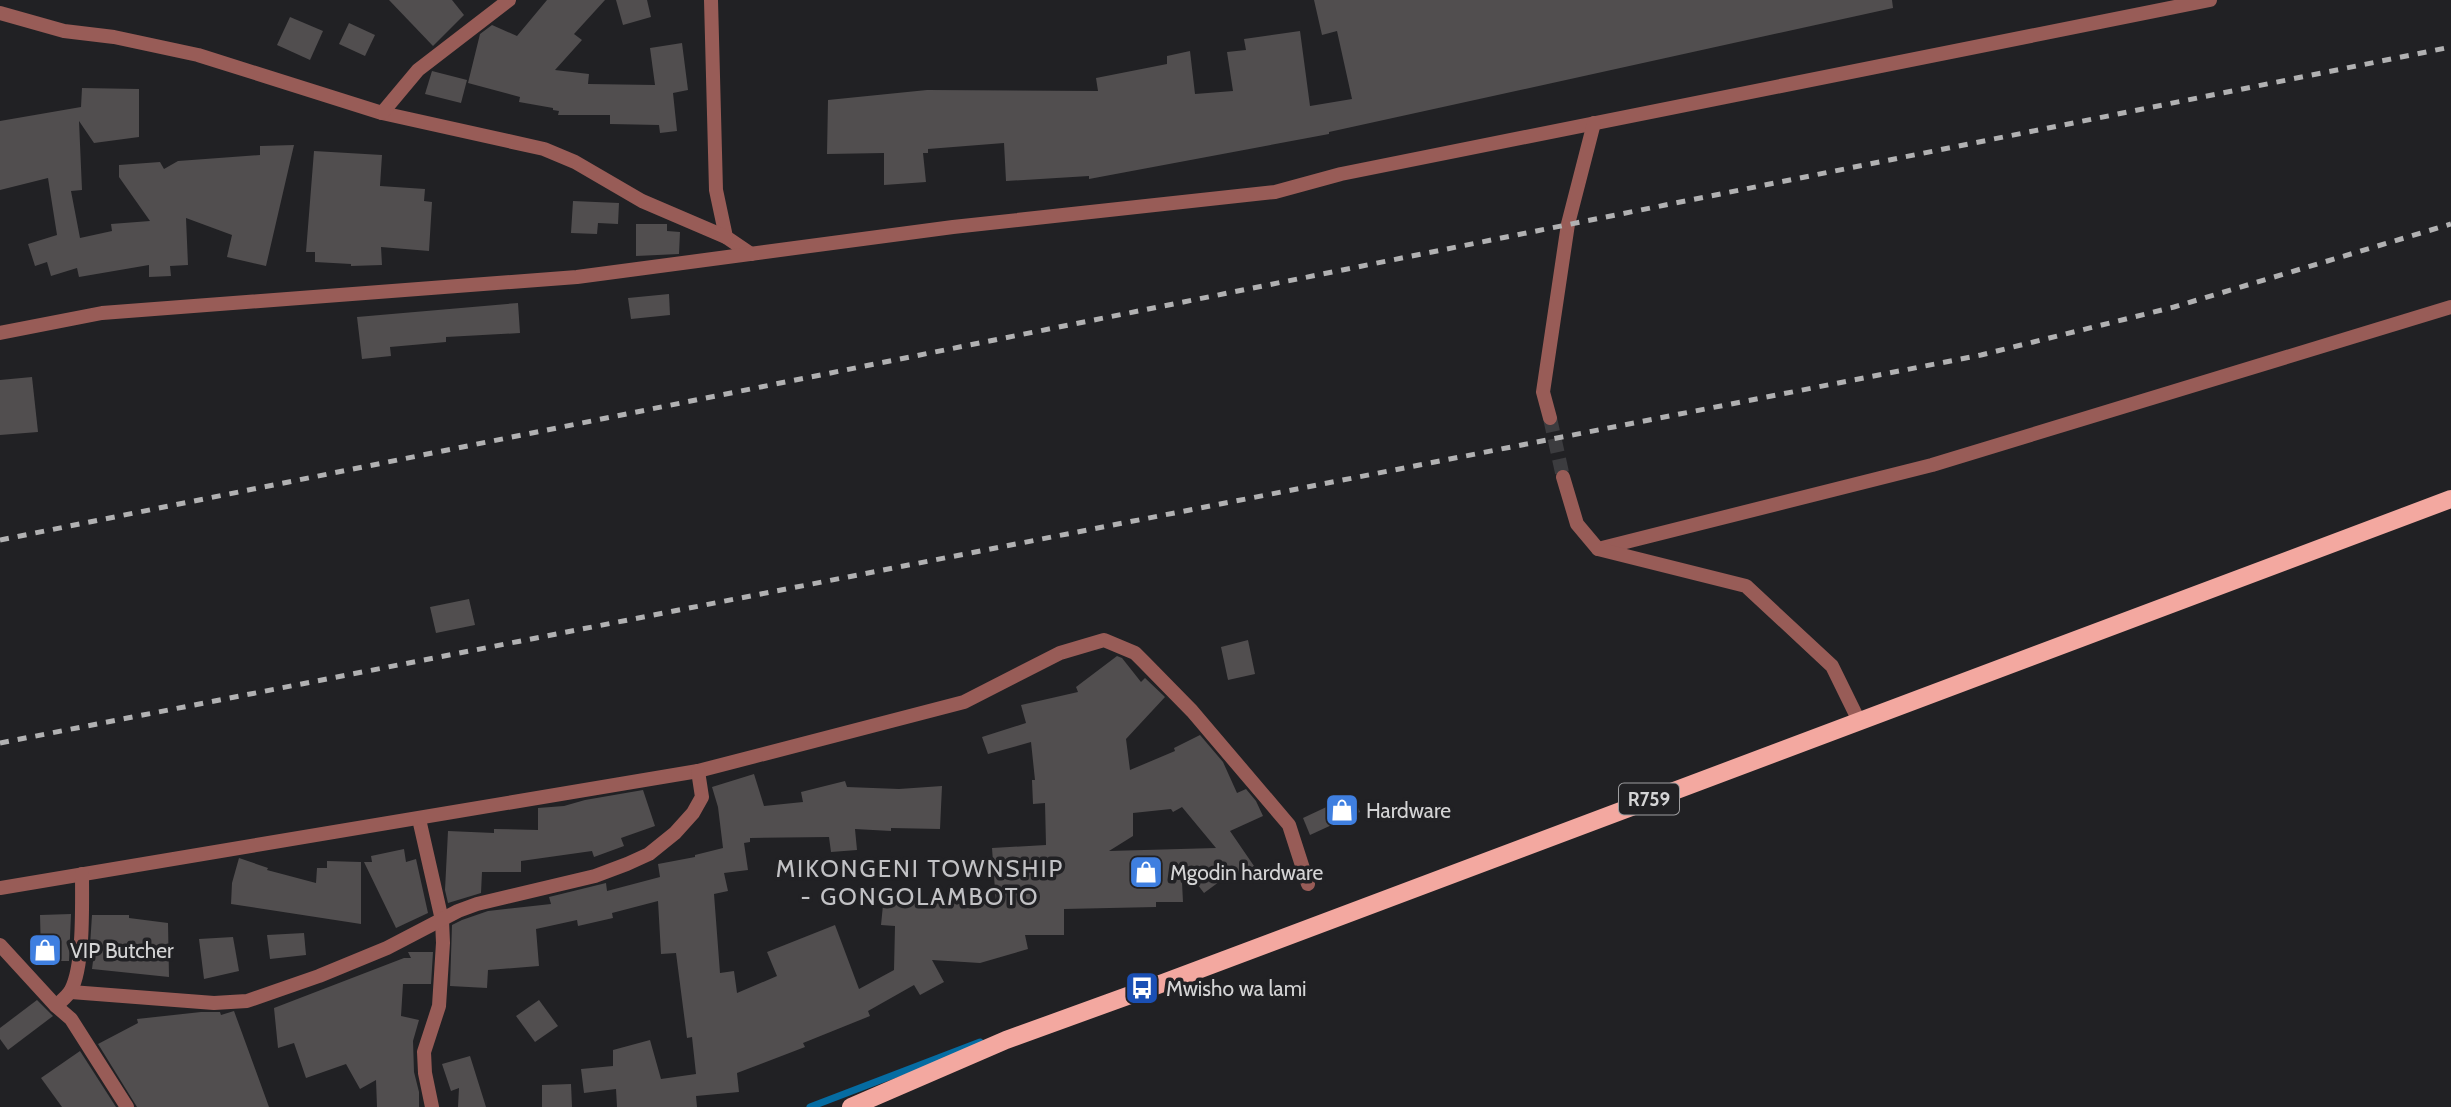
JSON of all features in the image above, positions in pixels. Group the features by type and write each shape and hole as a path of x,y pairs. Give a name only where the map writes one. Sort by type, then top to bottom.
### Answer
{"main road":[{"name":"R759","path":"850,1107 1006,1040 2451,499"}],"street":[{"path":"382,113 418,70 470,33 509,0"},
{"path":"711,0 716,190 726,237"},
{"path":"0,333 102,313 577,277 953,227 1275,192 1341,174 2210,0"},
{"path":"0,12 64,31 114,37 198,55 382,113 544,149 575,162 642,201 726,237 751,254"},
{"path":"1550,418 1544,391 1564,250 1594,123"},
{"path":"1598,549 1932,465 2451,307"},
{"path":"1563,477 1577,524 1598,549 1746,586 1832,666 1859,721"},
{"path":"0,888 698,771 964,702 1060,653 1104,640 1135,653 1144,662 1192,711 1289,825 1308,884"},
{"path":"71,992 214,1003 247,1001 309,980 387,948 458,911 477,904 596,876 649,854 675,833 693,813 702,797 698,771"},
{"path":"419,819 442,920 439,1006 424,1052 432,1107"},
{"path":"56,1006 71,992 76,976 82,874"},
{"path":"0,945 56,1006 71,1018 127,1107"}],"building":[{"path":"389,0 452,0 464,15 433,46"},
{"path":"547,0 605,0 574,34 582,40 555,70 589,74 588,84 655,85 650,48 682,43 688,90 673,93 677,131 660,133 659,125 610,124 610,115 558,115 559,111 553,108 519,102 520,97 468,83 480,34 492,25 517,36"},
{"path":"616,0 647,0 651,17 623,25"},
{"path":"1314,0 1892,0 1893,8 1329,134 1089,179 1089,176 1006,181 1004,143 928,149 928,153 923,153 926,182 884,185 884,153 827,154 828,100 927,90 1098,91 1096,78 1167,64 1167,56 1190,51 1195,94 1233,91 1227,52 1246,50 1244,39 1300,31 1310,106 1352,99 1337,31 1322,35"},
{"path":"290,17 323,31 310,60 277,45"},
{"path":"349,23 375,35 365,56 339,44"},
{"path":"432,71 467,80 461,103 425,94"},
{"path":"82,88 139,89 139,137 94,143 79,121 82,190 71,191 80,238 112,231 111,224 150,221 119,177 119,165 160,162 164,169 178,161 260,155 260,146 294,145 266,266 227,257 232,235 186,218 188,265 170,266 171,276 149,277 149,265 79,277 77,268 51,276 47,262 35,266 28,244 57,235 48,178 0,190 0,121 81,107"},
{"path":"314,151 382,155 380,186 425,189 424,201 432,202 429,251 381,247 382,265 351,266 315,262 315,252 306,252"},
{"path":"573,201 619,203 618,224 598,223 597,234 571,233"},
{"path":"636,224 667,224 667,231 680,232 679,254 636,256"},
{"path":"669,294 670,315 631,319 628,298"},
{"path":"518,303 520,333 446,337 446,342 390,347 391,356 362,359 357,317"},
{"path":"32,377 38,432 0,435 0,380"},
{"path":"469,599 475,625 436,633 430,607"},
{"path":"1248,640 1255,674 1228,680 1221,647"},
{"path":"1117,656 1122,658 1141,682 1145,678 1165,697 1126,739 1130,770 1175,751 1174,748 1200,735 1223,762 1237,793 1246,789 1263,816 1230,831 1254,866 1231,882 1227,876 1204,893 1181,863 1183,902 1156,902 1156,907 1064,909 1064,935 1025,935 1028,949 980,963 932,960 944,982 920,995 914,985 868,1011 870,1016 803,1043 805,1047 737,1073 739,1092 696,1096 697,1107 617,1107 616,1089 584,1093 581,1069 613,1066 613,1050 650,1040 661,1079 696,1074 692,1037 687,1038 676,953 661,954 658,901 612,913 613,918 578,926 577,920 536,929 539,966 488,970 487,988 450,986 452,925 488,911 551,904 549,897 606,883 607,891 660,877 658,864 723,848 718,807 712,787 754,774 764,806 803,802 801,792 845,781 847,787 899,789 942,786 940,829 855,829 857,850 831,852 829,837 750,838 750,842 744,843 748,870 724,873 728,891 714,894 720,973 734,971 737,993 777,976 767,952 835,925 859,989 894,970 895,926 881,925 883,905 890,902 996,904 992,848 1046,845 1045,803 1033,804 1032,780 1035,780 1031,742 988,754 982,737 1026,723 1021,705 1078,692 1076,687","holes":["1182,807 1216,848 1109,851 1133,836 1133,813 1171,809 1173,812"]},
{"path":"643,790 655,826 621,838 624,846 594,857 592,851 521,861 521,872 482,872 481,893 448,903 445,890 448,831 494,833 494,829 538,830 538,808 564,806"},
{"path":"1352,795 1360,812 1310,835 1303,818"},
{"path":"404,849 406,862 416,859 428,913 396,928 364,862 372,862 371,856"},
{"path":"239,858 268,868 267,870 316,883 317,868 327,868 327,861 361,862 361,924 231,904 232,883"},
{"path":"71,914 69,961 55,961 55,953 41,954 40,915"},
{"path":"92,915 129,915 129,918 168,923 169,977 92,969 93,961 89,961"},
{"path":"304,933 306,955 270,959 267,935"},
{"path":"233,937 239,971 204,979 199,939"},
{"path":"408,952 433,952 431,984 403,984 401,1016 419,1020 413,1041 419,1107 377,1107 376,1080 360,1089 346,1064 306,1078 294,1043 278,1048 274,1008 404,958 411,958"},
{"path":"37,1000 53,1016 8,1050 0,1039 0,1028"},
{"path":"539,1000 558,1026 535,1042 516,1016"},
{"path":"234,1011 269,1107 137,1107 98,1044 138,1023 137,1019 201,1012 220,1012 221,1015"},
{"path":"80,1051 116,1107 62,1107 41,1078"},
{"path":"470,1056 486,1107 458,1107 459,1088 451,1091 442,1064"},
{"path":"571,1084 572,1107 542,1107 542,1085"}],"waterway":[{"path":"810,1107 980,1042"}],"tunnel":[{"path":"1550,418 1563,477"}],"railway":[{"path":"0,540 2451,47"},
{"path":"0,743 1981,355 2174,307 2451,224"}],"place":[{"name":"Hardware","path":"1342,810"},
{"name":"Mgodin hardware","path":"1146,872"},
{"name":"VIP Butcher","path":"45,950"},
{"name":"Mwisho wa lami","path":"1142,988"}],"district":[{"name":"MIKONGENI TOWNSHIP - GONGOLAMBOTO","path":"920,882"}]}
